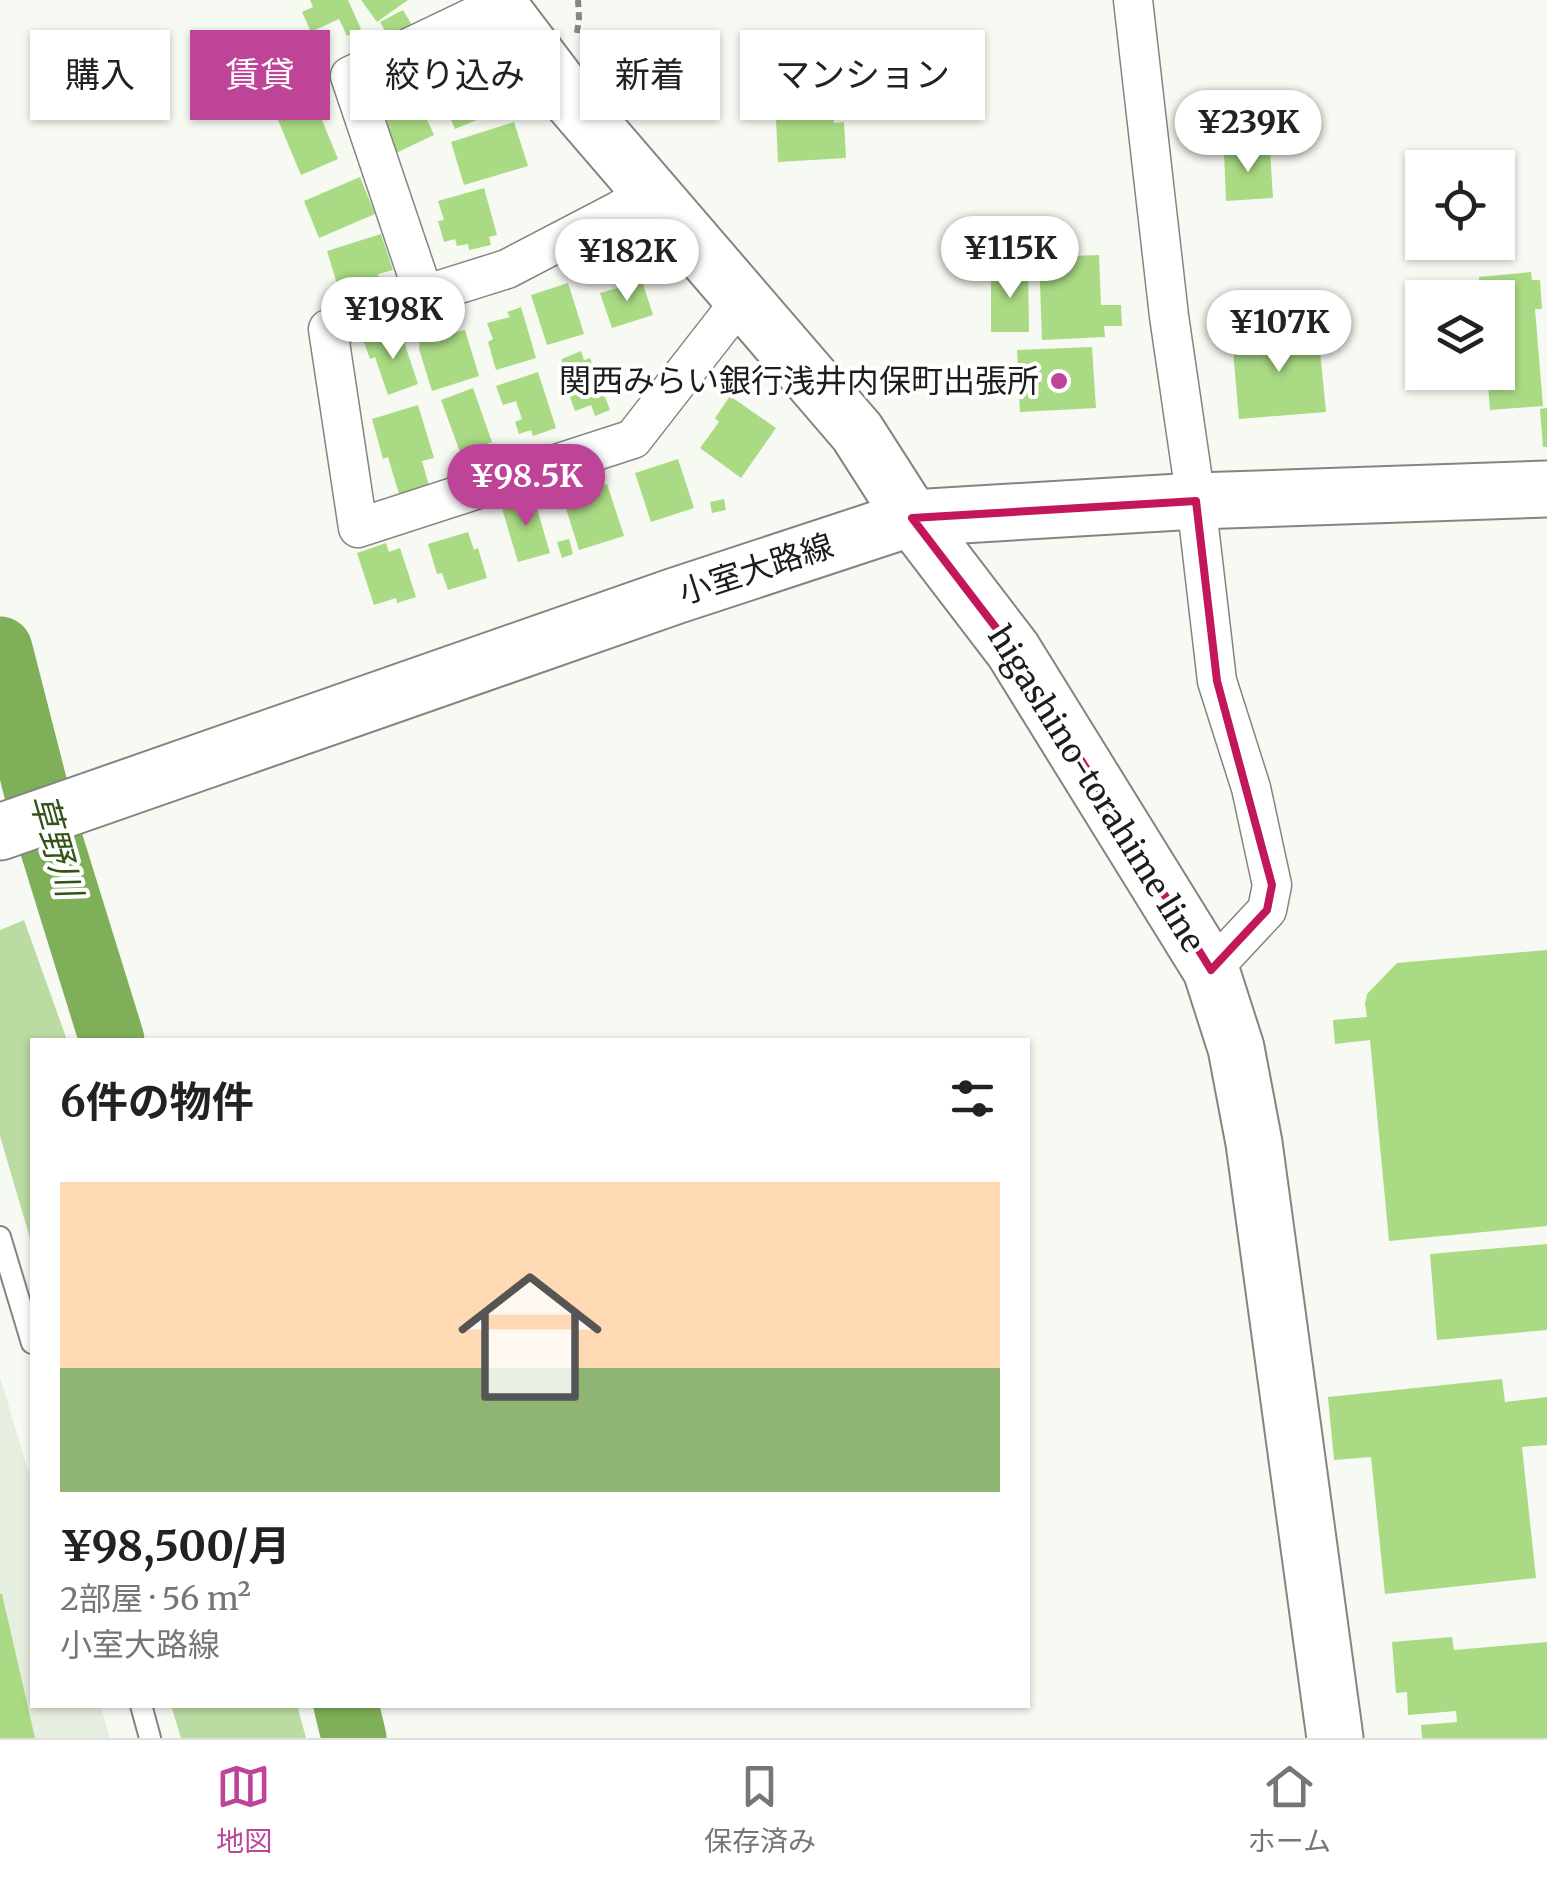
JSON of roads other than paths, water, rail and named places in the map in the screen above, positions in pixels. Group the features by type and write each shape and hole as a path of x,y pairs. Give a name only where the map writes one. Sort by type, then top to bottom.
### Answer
{"main road":[{"name":"higashino-torahime line","path":"496,2 566,95 857,432 912,518 1013,650 1210,970 1236,1048 1254,1144 1335,1738"},
{"name":"小室大路線","path":"0,832 675,596 912,518 1196,502 1547,489"}],"street":[{"path":"1133,0 1216,681 1250,788 1272,885 1267,910 1210,970"},
{"path":"424,295 350,76 496,2"},
{"path":"649,191 508,269 328,329 358,528 633,439 742,299"}],"lane":[{"path":"0,1237 30,1336"},
{"path":"142,1708 150,1738"}],"waterway":[{"name":"草野川","path":"0,649 43,817 111,1038"},
{"name":"草野川","path":"347,1708 354,1738"}],"place":[{"name":"関西みらい銀行浅井内保町出張所","path":"1059,381"}]}
